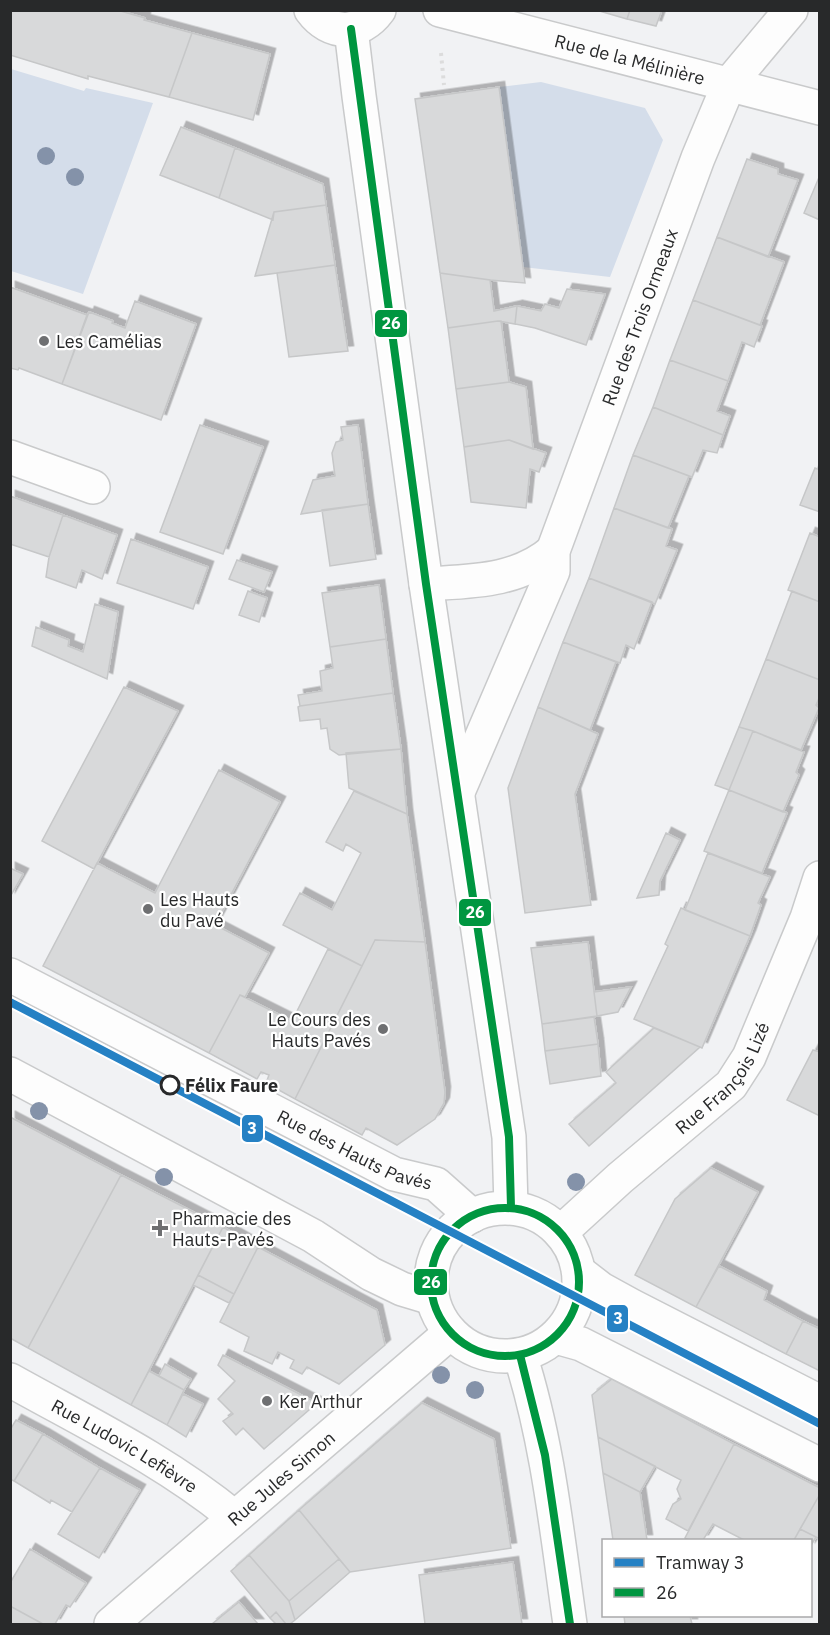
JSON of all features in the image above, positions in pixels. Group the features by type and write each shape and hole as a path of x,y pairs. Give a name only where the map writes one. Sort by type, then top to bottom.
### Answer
{"street":[{"path":"311,10 317,19 327,26 339,29 362,26 372,20 379,10"},
{"name":"Rue de la Mélinière","path":"440,10 819,108"},
{"name":"Rue des Trois Ormeaux","path":"458,792 553,571 553,551 694,169 729,84 791,10"},
{"path":"351,29 358,96 426,584 508,1137 511,1208"},
{"path":"10,457 93,487"},
{"path":"426,584 504,577 540,562 553,551"},
{"name":"Rue François Lizé","path":"561,1232 620,1178 730,1085 749,1057 807,918 819,878"},
{"name":"Rue des Hauts Pavés","path":"10,975 394,1174 436,1184 471,1216"},
{"path":"10,1074 313,1236 371,1274 402,1289 432,1298"},
{"path":"497,1208 511,1208 538,1215 561,1232 570,1244 579,1272 580,1289 575,1309 556,1336 545,1345 520,1355 490,1355 463,1344 450,1333 440,1318 432,1298 431,1280 438,1250 450,1232 471,1216 497,1208"},
{"path":"579,1272 601,1289 632,1306 819,1402"},
{"name":"Rue Jules Simon","path":"111,1624 450,1333"},
{"path":"556,1336 580,1344 819,1466"},
{"path":"520,1355 530,1384 546,1458 570,1624"},
{"name":"Rue Ludovic Lefièvre","path":"10,1380 156,1461 206,1494 234,1517"}],"shaded area":[{"path":"11,69 84,91 86,88 153,103 83,294 11,271"},
{"path":"541,82 645,108 663,140 610,277 523,267 499,87"}],"building":[{"path":"10,10 117,10 192,33 169,97 88,76 88,79 10,55"},
{"path":"596,10 630,10 627,19"},
{"path":"630,10 662,10 656,26 627,19"},
{"path":"192,33 270,54 253,120 169,97"},
{"path":"499,87 525,283 440,273 415,99"},
{"path":"181,127 235,148 219,198 160,175"},
{"path":"235,148 323,184 326,205 274,212 273,220 219,198"},
{"path":"747,159 778,169 778,174 798,180 768,257 717,237"},
{"path":"820,175 820,220 804,213"},
{"path":"326,205 335,265 255,276 274,212"},
{"path":"717,237 784,262 760,325 693,300"},
{"path":"335,265 348,351 289,357 277,273"},
{"path":"440,273 490,280 494,311 517,306 515,324 498,321 448,328"},
{"name":"Les Camélias","path":"10,287 87,315 62,384 19,368 18,370 10,368"},
{"path":"567,289 605,294 586,345 535,328 515,324 517,306 541,311 545,304 559,308"},
{"path":"693,300 762,326 754,347 742,342 728,381 670,360"},
{"path":"135,301 196,324 161,420 62,384 89,312 125,328"},
{"path":"501,321 509,382 456,389 448,328"},
{"path":"670,360 728,381 717,411 730,416 723,435 653,407"},
{"path":"509,382 526,387 533,449 509,440 464,447 456,389"},
{"path":"653,407 723,435 717,453 703,450 692,477 633,455"},
{"path":"200,425 263,447 223,554 160,532"},
{"path":"358,425 368,504 301,514 313,480 335,476 332,453 336,442 343,440 341,427"},
{"path":"509,440 546,453 539,472 530,469 526,508 471,502 464,447"},
{"path":"633,455 689,476 668,528 614,508"},
{"path":"815,468 820,470 820,512 800,505"},
{"path":"10,496 63,515 49,557 10,544"},
{"path":"368,504 376,559 330,566 322,510"},
{"path":"614,508 672,529 666,546 677,550 655,604 589,578"},
{"path":"63,515 117,535 102,579 82,570 76,588 46,577 49,557"},
{"path":"810,533 820,537 820,602 788,590"},
{"path":"131,539 208,567 193,609 117,583"},
{"path":"237,560 272,572 264,592 229,579"},
{"path":"589,578 652,602 634,649 626,645 620,663 563,642"},
{"path":"379,585 386,639 330,647 322,593"},
{"path":"248,591 267,598 259,622 239,615"},
{"path":"792,591 820,602 820,680 766,659"},
{"path":"95,604 118,612 107,679 32,646 36,627 69,640 68,646 83,652"},
{"path":"386,639 393,693 300,706 298,695 322,691 320,671 333,668 330,647"},
{"path":"563,642 616,662 590,730 538,707"},
{"path":"766,659 820,680 820,696 816,705 819,708 801,750 739,727"},
{"path":"124,687 178,711 94,869 42,841"},
{"path":"393,693 401,749 339,755 330,749 327,728 321,729 320,719 300,721 298,707 300,706"},
{"path":"538,707 598,734 575,794 591,905 525,913 508,788"},
{"path":"739,727 753,731 729,790 715,785"},
{"path":"753,731 804,752 796,772 799,775 783,812 729,790"},
{"path":"401,749 407,814 349,788 346,753"},
{"name":"Les Hauts du Pavé","path":"219,770 280,802 215,925 269,953 245,997 240,995 209,1053 43,966 97,863 155,893"},
{"path":"729,790 787,813 762,873 704,851"},
{"path":"354,791 407,814 425,942 375,940 362,966 283,925 300,893 332,910 361,853 346,844 343,851 326,842"},
{"path":"666,833 680,840 660,881 659,895 637,898"},
{"path":"708,853 770,877 758,903 761,905 750,936 685,910"},
{"path":"10,868 23,874 10,897"},
{"path":"681,908 750,936 702,1048 634,1019 668,946 665,944"},
{"name":"Le Cours des Hauts Pavés","path":"375,940 425,942 445,1092 444,1103 435,1119 397,1145 366,1128 362,1135 295,1099"},
{"path":"588,942 597,1016 542,1024 531,948"},
{"path":"328,949 362,966 295,1099 266,1083 269,1075 261,1072 257,1079 209,1053 240,995 292,1021"},
{"path":"631,987 618,1012 597,1016 594,992"},
{"path":"594,1017 598,1044 545,1051 542,1024"},
{"path":"654,1028 700,1047 589,1146 569,1124 616,1083 606,1072"},
{"path":"598,1044 601,1076 550,1084 545,1051"},
{"path":"813,1050 820,1052 820,1116 787,1100"},
{"path":"10,1117 121,1175 28,1348 10,1338"},
{"path":"711,1168 758,1192 696,1307 635,1275 675,1199"},
{"path":"121,1175 223,1227 131,1405 28,1348"},
{"path":"223,1227 258,1247 234,1294 198,1275"},
{"path":"258,1247 377,1310 385,1345 339,1384 307,1367 302,1374 290,1368 294,1360 278,1352 272,1364 244,1351 249,1337 220,1322"},
{"path":"719,1266 767,1291 764,1300 803,1321 786,1354 696,1307"},
{"path":"198,1275 234,1294 229,1303 193,1285"},
{"path":"803,1321 820,1329 820,1371 786,1354"},
{"name":"Ker Arthur","path":"223,1355 317,1403 264,1449 243,1428 236,1435 223,1421 233,1414 218,1399 235,1381 218,1365"},
{"path":"165,1364 191,1379 184,1390 159,1376"},
{"path":"149,1371 184,1390 167,1425 131,1405"},
{"path":"612,1379 734,1444 688,1531 666,1519 673,1504 681,1499 677,1489 681,1480 598,1437 592,1395"},
{"path":"183,1394 203,1404 186,1437 167,1425"},
{"path":"422,1403 494,1439 511,1548 350,1572 299,1510"},
{"path":"16,1420 43,1434 14,1481 10,1479 10,1430"},
{"path":"43,1434 100,1468 72,1512 51,1500 50,1503 14,1481"},
{"path":"598,1437 655,1466 640,1492 603,1473"},
{"path":"734,1444 820,1488 820,1494 795,1539 742,1539 713,1524 704,1539 685,1538"},
{"path":"100,1468 140,1490 99,1558 58,1534"},
{"path":"603,1473 640,1492 647,1539 613,1539"},
{"path":"820,1494 820,1539 800,1529"},
{"path":"299,1510 339,1559 289,1601 249,1555"},
{"path":"800,1529 816,1537 812,1544 812,1539 795,1539"},
{"path":"30,1549 86,1583 70,1607 66,1605 55,1624 43,1624 10,1606 10,1583"},
{"path":"249,1555 289,1601 295,1620 290,1624 286,1624 276,1612 270,1618 231,1571"},
{"path":"339,1559 350,1572 295,1620 289,1601"},
{"path":"513,1562 522,1624 425,1624 419,1575"},
{"path":"239,1602 258,1624 212,1624"},
{"path":"10,1606 43,1624 10,1624"},
{"path":"276,1612 286,1624 276,1624 270,1618"},
{"path":"624,1617 690,1617 692,1624 625,1624"}],"tram line":[{"name":"3","path":"10,1002 820,1424"}],"transit line":[{"name":"26","path":"351,29 426,584 509,1137 511,1207"},
{"name":"26","path":"505,1208 533,1213 558,1229 574,1254 579,1282 574,1310 558,1335 533,1351 505,1356 477,1351 452,1335 436,1310 431,1282 436,1254 452,1229 477,1213 505,1208"},
{"name":"26","path":"520,1355 545,1455 570,1624"}],"place":[{"name":"Les Camélias","path":"44,341"},
{"name":"Les Hauts du Pavé","path":"148,909"},
{"name":"Le Cours des Hauts Pavés","path":"383,1029"},
{"name":"Félix Faure","path":"170,1085"},
{"name":"Pharmacie des Hauts-Pavés","path":"160,1228"},
{"name":"Ker Arthur","path":"267,1401"}]}
